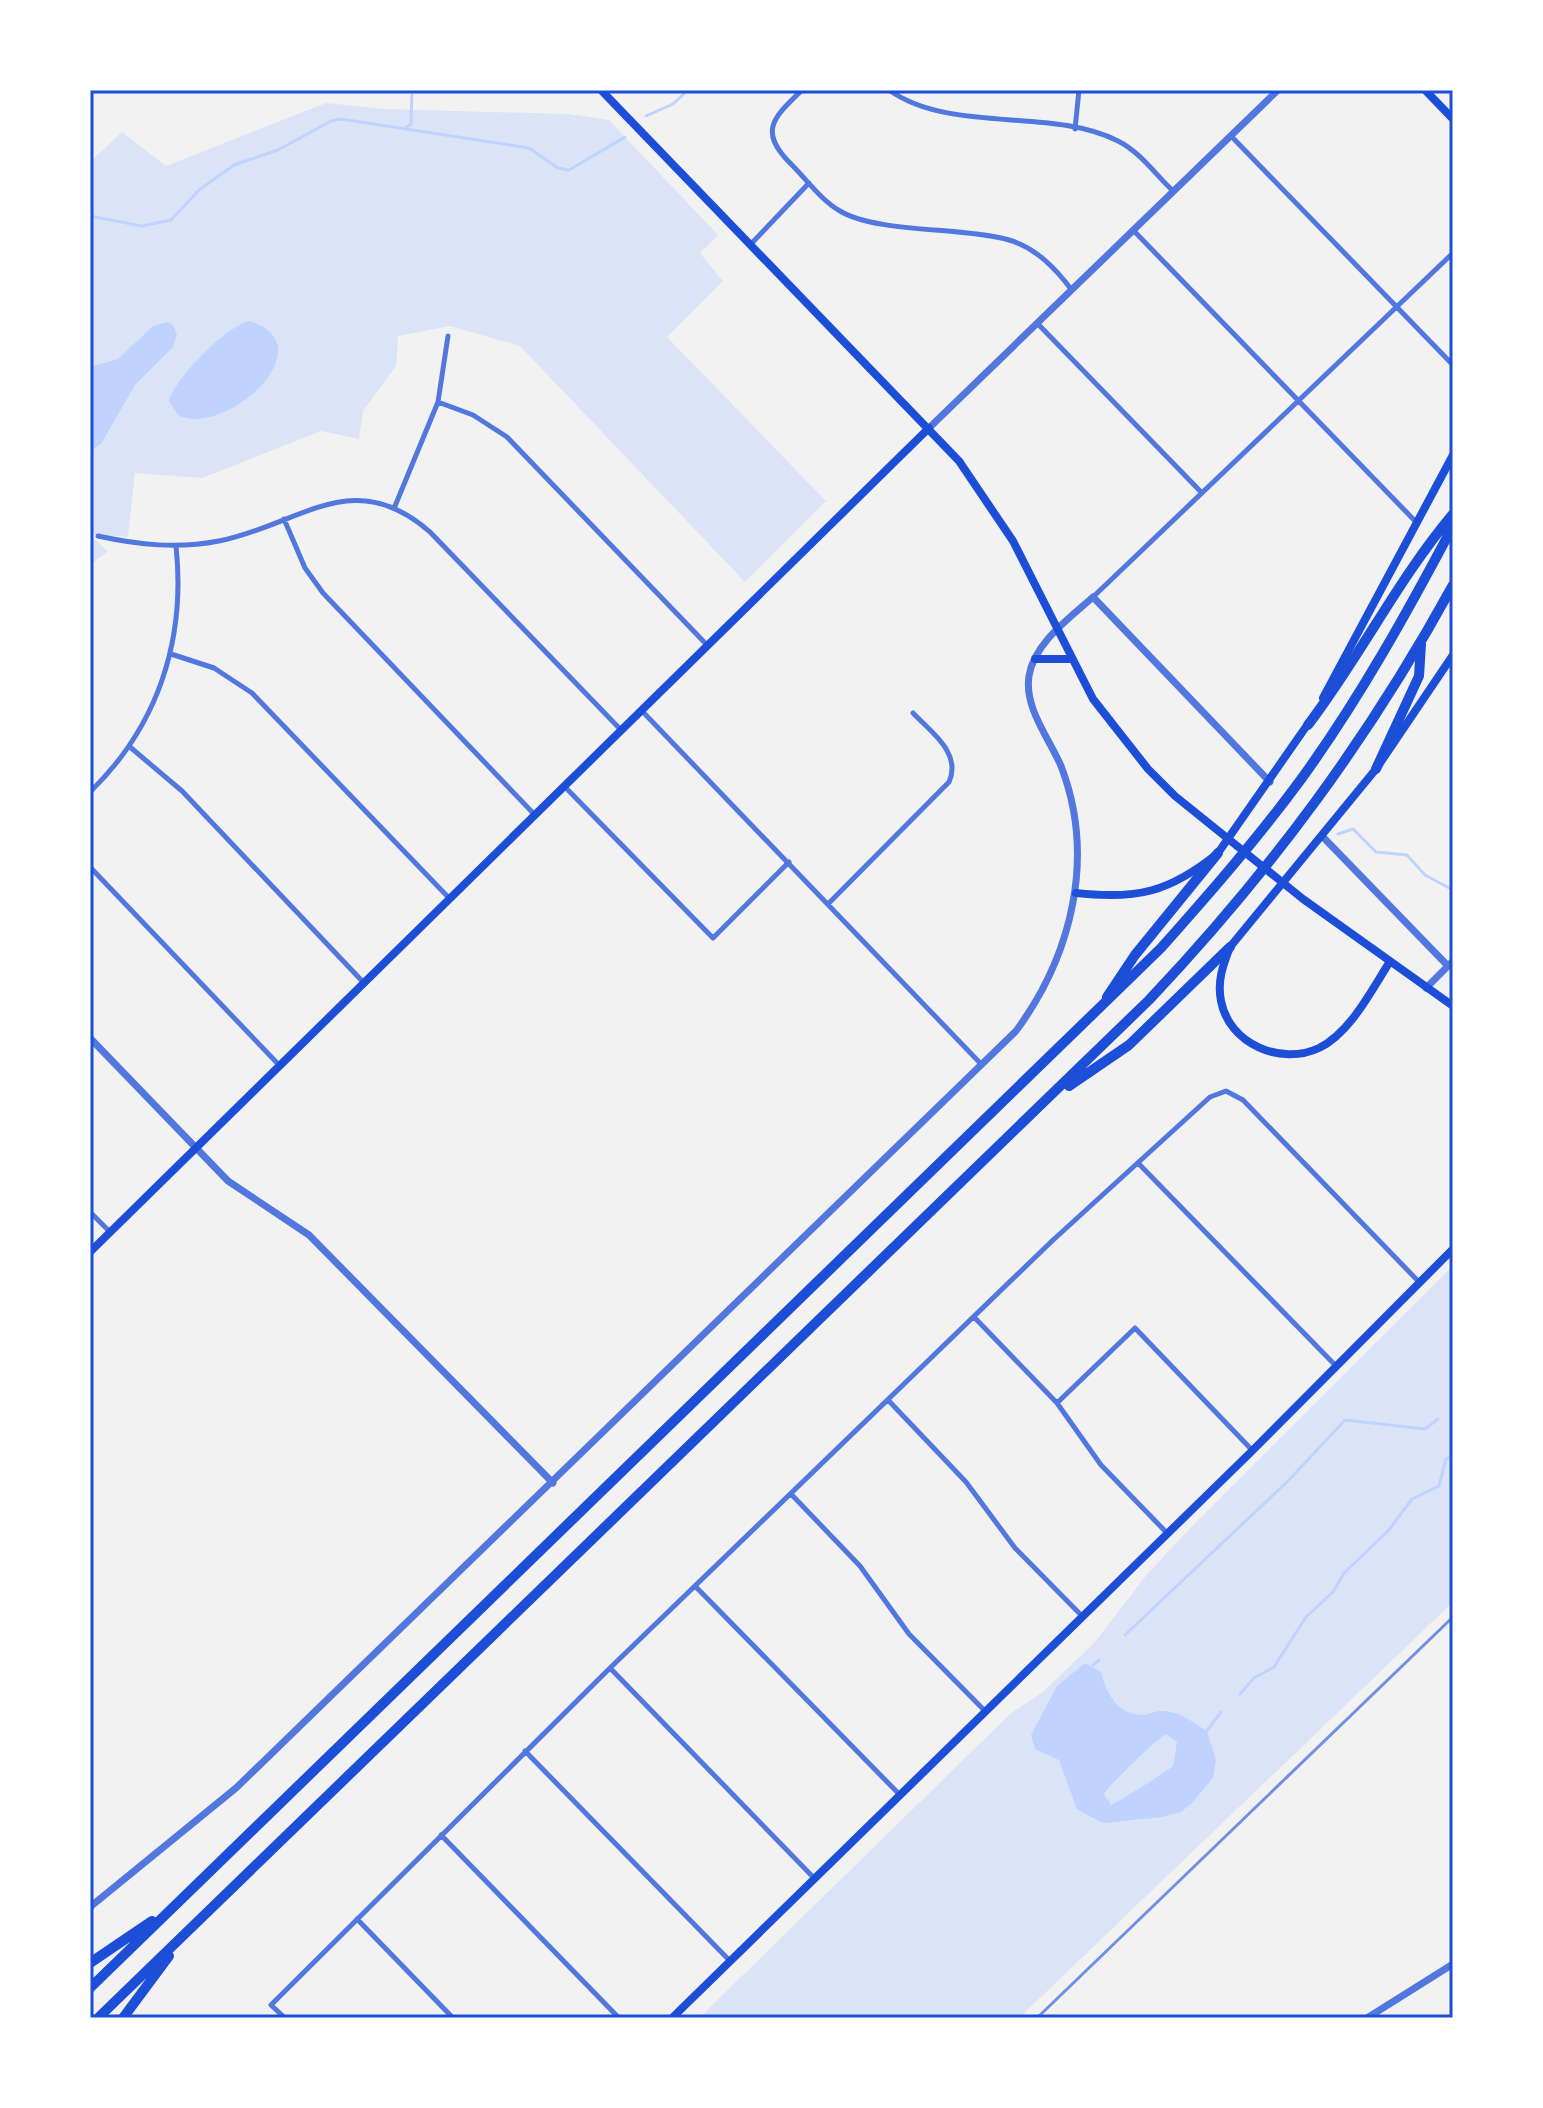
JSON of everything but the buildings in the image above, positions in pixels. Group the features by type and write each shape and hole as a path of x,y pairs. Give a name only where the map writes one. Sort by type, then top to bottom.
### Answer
{"highway":[{"path":"1308,725 1345,677 1419,553 1453,514"},
{"path":"90,1988 1097,1013 1224,878 1303,776 1354,701 1453,526"},
{"path":"98,2018 1149,1000 1244,896 1324,793 1378,715 1453,585"},
{"path":"1376,769 1419,676 1421,642"},
{"path":"1097,1013 1135,955 1218,853"},
{"path":"1044,1103 1129,1045 1230,947"},
{"path":"90,1963 174,1907"},
{"path":"123,2018 187,1932"}],"main road":[{"path":"601,90 929,428 984,494 1013,541 1071,659 1104,716 1130,750 1175,796 1303,899 1453,1006"},
{"path":"1425,90 1453,119"},
{"path":"90,1252 929,428"},
{"path":"1076,893 1118,896 1154,891 1183,879 1218,853 1308,725 1453,455"},
{"path":"1389,963 1338,1034 1317,1049 1285,1055 1255,1046 1227,1017 1220,982 1230,947 1376,769 1453,655"},
{"path":"1035,659 1071,659"},
{"path":"672,2018 1252,1451 1453,1249"}],"street":[{"path":"802,90 775,118 772,133 777,149 834,207 852,217 989,237 1021,245 1045,260 1071,289"},
{"path":"889,90 929,108 1104,135 1123,144 1173,191"},
{"path":"1075,129 1079,90"},
{"path":"929,428 1231,136 1273,91"},
{"path":"1231,136 1453,365"},
{"path":"750,245 809,183"},
{"path":"1133,230 1417,524"},
{"path":"90,1907 236,1788 984,1066 1016,1031 1048,981 1067,933 1076,893 1076,844 1068,792 1029,696 1029,677 1035,659 1057,631 1453,253"},
{"path":"1037,323 1202,493"},
{"path":"395,506 438,402 448,336"},
{"path":"438,402 473,415 507,437 708,646"},
{"path":"98,536 129,543 176,546 240,536 338,500 368,500 395,506 430,532 622,730"},
{"path":"284,519 305,568 323,593 535,815"},
{"path":"90,792 130,747 155,700 171,654 179,600 176,546"},
{"path":"1093,597 1270,782"},
{"path":"171,654 214,668 252,693 450,899"},
{"path":"642,711 984,1066"},
{"path":"828,904 945,788 952,773 953,764 944,745 913,713"},
{"path":"130,747 182,791 364,983"},
{"path":"565,787 713,938 789,862"},
{"path":"1322,836 1451,963 1426,988"},
{"path":"90,867 281,1067"},
{"path":"90,1038 241,1192 309,1235 553,1483"},
{"path":"285,2018 271,2005 525,1751 974,1317 1210,1097 1226,1091 1243,1100 1420,1283"},
{"path":"1138,1163 1337,1367"},
{"path":"90,1212 110,1232"},
{"path":"974,1317 1057,1403 1101,1465 1167,1533"},
{"path":"1057,1403 1135,1328 1252,1451"},
{"path":"888,1400 966,1482 1015,1548 1082,1616"},
{"path":"791,1494 860,1566 909,1634 985,1712"},
{"path":"696,1587 900,1795"},
{"path":"610,1668 815,1878"},
{"path":"525,1751 730,1961"},
{"path":"441,1835 619,2018"},
{"path":"357,1919 453,2018"},
{"path":"1367,2018 1453,1964"}],"shaded area":[{"path":"326,103 384,109 569,114 609,120 718,235 700,253 723,281 667,337 826,501 745,582 520,346 450,326 398,336 396,366 363,411 359,439 321,431 202,478 135,473 128,537 90,534 90,162 122,132 166,166"},
{"path":"90,535 108,551 90,565"},
{"path":"1453,1266 1453,1602 1019,2018 699,2018 1010,1714 1044,1691 1094,1643 1148,1573 1198,1520"}],"water":[{"path":"250,321 271,333 278,350 274,368 242,402 220,414 198,419 178,415 169,401 181,379 216,342"},
{"path":"168,322 174,326 177,336 172,348 135,385 101,444 90,451 90,367 118,359 153,326"},
{"path":"1085,1663 1101,1672 1114,1701 1126,1711 1142,1715 1167,1711 1191,1720 1207,1731 1216,1760 1213,1778 1181,1812 1162,1817 1103,1823 1077,1809 1059,1760 1035,1749 1031,1735 1057,1686","holes":["1166,1734 1177,1742 1173,1766 1111,1805 1104,1794 1133,1763"]}],"waterway":[{"path":"404,129 411,124 412,90"},
{"path":"646,116 673,104 688,90"},
{"path":"90,216 142,226 171,220 199,190 234,165 278,150 331,121 341,119 529,148 558,168 569,170 625,137"},
{"path":"1338,834 1353,829 1376,852 1407,855 1425,875 1453,890"},
{"path":"1125,1635 1289,1480 1345,1420 1425,1429 1438,1419"},
{"path":"1240,1694 1254,1678 1274,1667 1306,1617 1333,1592 1344,1573 1388,1531 1412,1499 1439,1486 1446,1459 1453,1455"},
{"path":"1093,1665 1099,1660"},
{"path":"1207,1731 1221,1712"}],"railway":[{"path":"1037,2018 1453,1617"}]}
